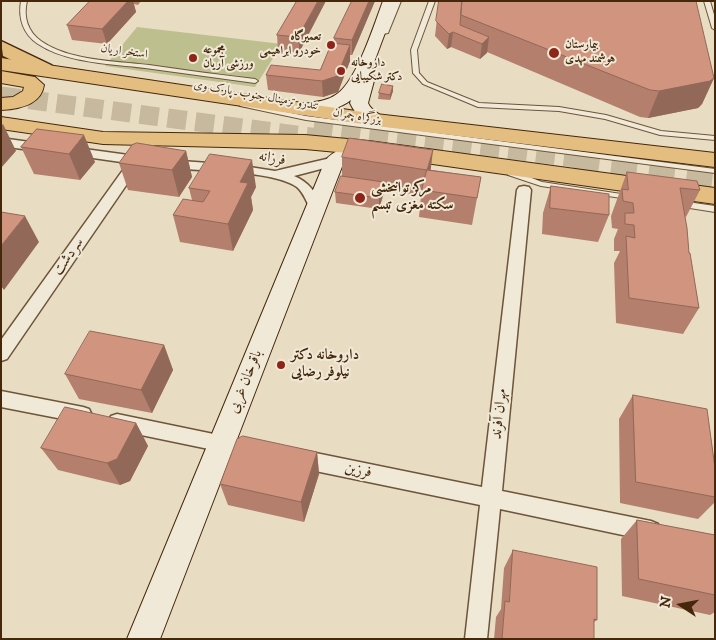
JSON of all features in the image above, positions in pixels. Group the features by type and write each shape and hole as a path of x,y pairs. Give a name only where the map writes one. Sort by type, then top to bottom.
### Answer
{"highway":[{"name":"بزرگراه چمران","path":"1,65 376,120 715,160"},
{"path":"1,77 28,81 34,85 34,89 26,98 14,103 1,104"},
{"name":"بزرگراه چمران","path":"1,123 103,138 305,142 369,148 715,196"},
{"path":"103,138 136,160"}],"main road":[{"path":"376,120 362,110 359,103 371,58 390,1"},
{"path":"1,46 44,70"},
{"path":"306,109 330,104 349,94 371,58"},
{"path":"335,161 352,152 369,148"},
{"name":"باقرخان غربی","path":"143,639 335,161"}],"street":[{"name":"فرزانه","path":"1,142 136,160 275,174 295,180 303,186 316,206"},
{"name":"سردشت","path":"1,354 136,160"},
{"path":"275,174 302,170 335,161"},
{"name":"مهران آفرند","path":"476,639 524,190"},
{"name":"فرزین","path":"1,399 666,534"}],"lane":[{"name":"استخر اریان","path":"24,1 21,13 24,24 31,35 42,44 68,54 96,60 255,81"},
{"path":"371,58 398,1"},
{"path":"432,1 414,50 416,73 425,83 478,105 559,109 606,117 660,133 715,138"},
{"path":"707,1 715,28"},
{"name":"تندرو ترمینال جنوب ـ پارک وی","path":"1,65 193,96 306,118 715,171"},
{"path":"492,165 541,184 636,198"},
{"path":"673,203 715,209"}],"green space":[{"name":"مجموعه ورزشی آریان","path":"137,27 282,44 255,87 105,66"}],"building":[{"path":"90,1 128,1 102,29 67,25"},
{"path":"297,1 318,1 298,37 277,35"},
{"path":"352,1 369,1 352,40 334,38"},
{"path":"439,1 462,1 460,25 489,37 482,44 453,32 449,34 436,21"},
{"path":"462,1 696,1 714,78 710,81 659,91 650,90 461,15"},
{"path":"332,43 350,45 337,76 322,81 266,75 271,65 320,70"},
{"path":"382,84 393,86 390,95 379,93"},
{"path":"37,129 84,135 69,154 21,147"},
{"path":"349,138 433,150 427,170 342,157"},
{"path":"137,143 186,151 172,170 119,163 132,145"},
{"path":"210,154 252,160 240,182 248,183 228,224 173,215 183,199 203,202 210,191 189,188"},
{"path":"427,170 481,177 477,198 422,190"},
{"path":"627,172 697,181 700,190 680,188 699,308 629,298 626,236 635,238 634,225 625,224 625,213 634,213 633,203 623,201 622,189 628,190"},
{"path":"341,176 384,182 379,198 335,192"},
{"path":"551,186 609,194 609,215 550,208"},
{"path":"1,212 25,216 1,246"},
{"path":"90,331 164,345 141,390 65,374"},
{"path":"633,395 707,409 715,468 715,497 636,482"},
{"path":"65,407 136,423 117,459 107,463 41,448"},
{"path":"243,436 317,452 301,502 220,484 237,439"},
{"path":"637,520 715,535 715,595 639,579"},
{"path":"513,550 597,567 597,620 594,619 594,639 502,639 505,601 509,602"}],"tunnel":[{"path":"1,96 334,140"},
{"path":"314,125 584,159"},
{"path":"574,157 715,175"}],"place":[{"name":"تعمیرگاه خودرو ابراهیمی","path":"331,45"},
{"name":"بیمارستان هوشمند مهدی","path":"554,53"},
{"name":"مجموعه ورزشی آریان","path":"193,58"},
{"name":"داروخانه دکتر شکیبایی","path":"341,71"},
{"name":"مرکز توانبخشی سکته مغزی تبسم","path":"360,198"},
{"name":"داروخانه دکتر نیلوفر رضایی","path":"281,365"}]}
